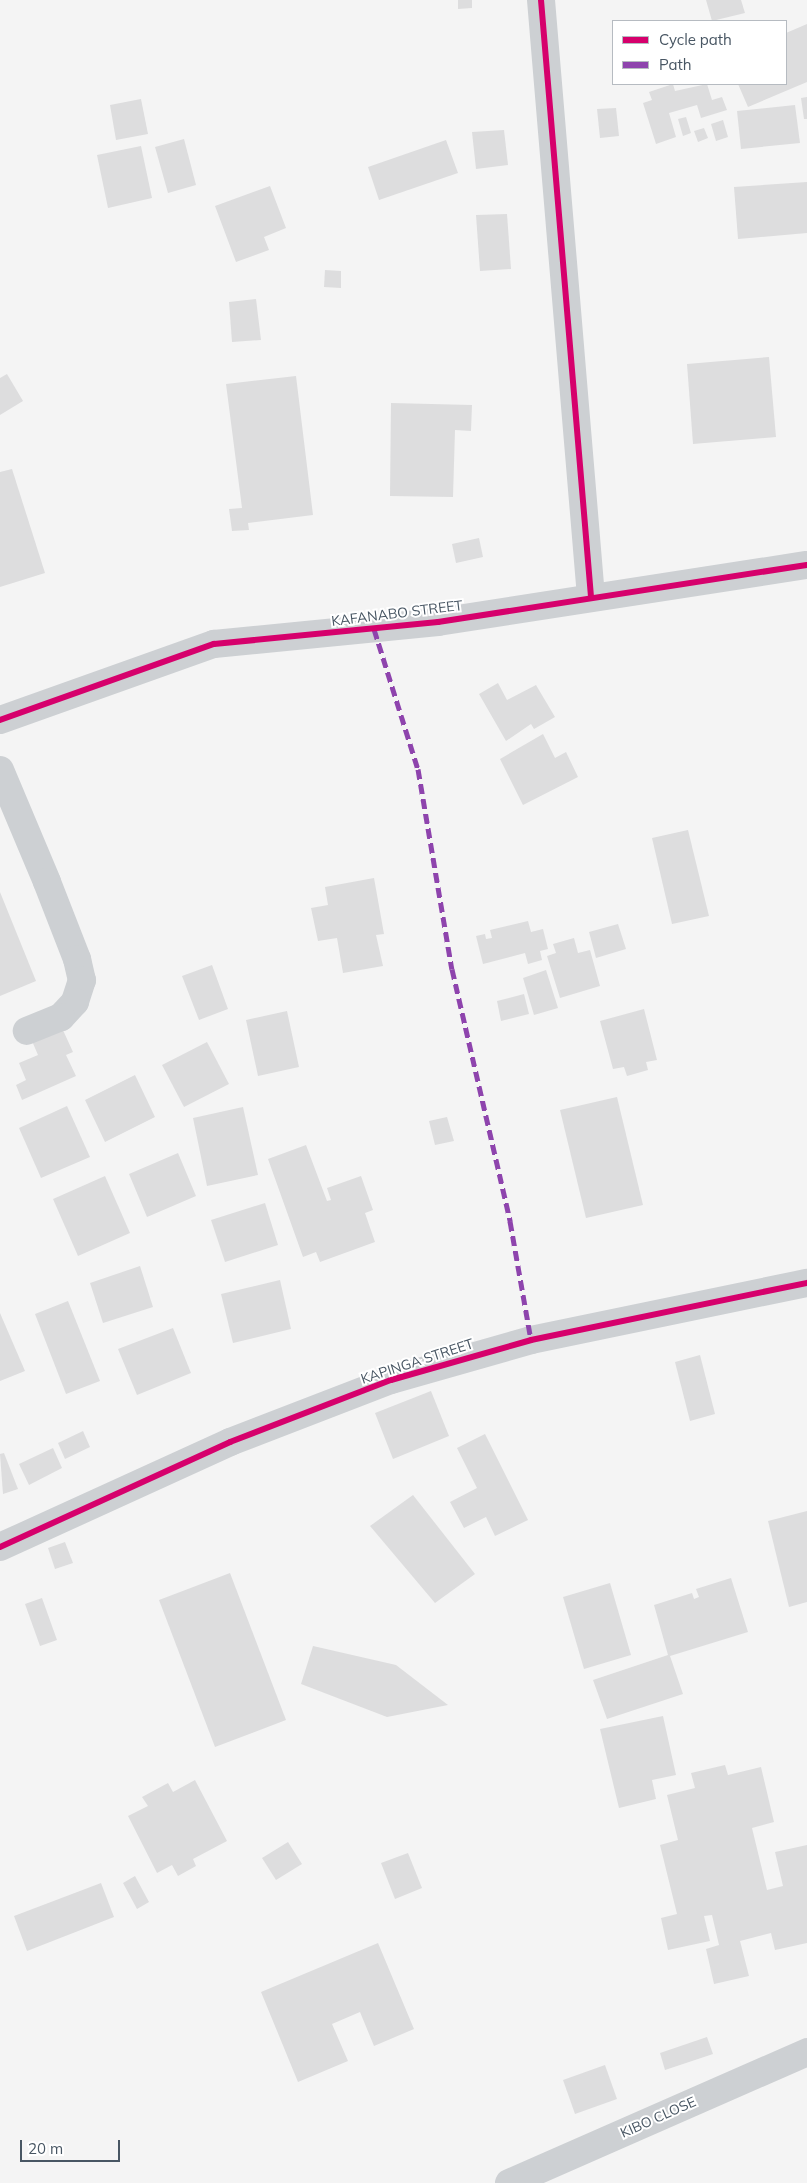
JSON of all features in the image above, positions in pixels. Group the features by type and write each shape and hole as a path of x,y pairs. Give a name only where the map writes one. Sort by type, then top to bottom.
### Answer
{"street":[{"path":"541,0 591,597"},
{"name":"KAFANABO STREET","path":"0,720 214,644 438,622 807,565"},
{"path":"0,770 47,882 77,959 82,980 75,1002 61,1016 27,1032"},
{"name":"KAPINGA STREET","path":"0,1548 230,1442 391,1380 531,1340 807,1283"},
{"name":"KIBO CLOSE","path":"508,2183 807,2052"}],"building":[{"path":"458,0 472,0 472,8 458,9"},
{"path":"706,0 741,0 745,13 712,20"},
{"path":"807,24 807,82 748,107 738,85 787,85 787,33"},
{"path":"670,85 673,85 675,91 707,85 712,100 722,97 727,110 701,118 697,105 669,113 676,137 656,144 643,103 652,100 649,92"},
{"path":"807,97 807,119 804,119 801,98"},
{"path":"141,99 148,134 116,140 110,105"},
{"path":"795,105 800,143 741,149 737,111"},
{"path":"616,108 619,136 600,138 597,109"},
{"path":"686,117 691,133 683,136 678,119"},
{"path":"723,120 728,137 716,141 711,124"},
{"path":"704,128 708,138 698,142 694,131"},
{"path":"504,130 508,165 476,169 472,132"},
{"path":"184,139 196,185 168,193 155,147"},
{"path":"446,140 458,173 379,200 368,167"},
{"path":"141,146 152,198 108,208 97,155"},
{"path":"807,182 807,233 738,239 734,187"},
{"path":"270,186 286,228 264,237 269,250 236,262 215,206"},
{"path":"507,214 511,269 480,271 476,215"},
{"path":"325,270 341,271 341,288 324,287"},
{"path":"256,299 261,340 232,342 229,302"},
{"path":"769,357 776,437 693,444 687,364"},
{"path":"7,374 23,401 0,415 0,378"},
{"path":"296,376 313,515 248,523 249,530 232,531 229,509 242,508 226,384"},
{"path":"391,403 472,405 471,431 455,430 453,497 390,496"},
{"path":"12,469 45,573 0,587 0,472"},
{"path":"479,538 483,557 456,563 452,544"},
{"path":"498,683 507,700 536,685 555,717 534,729 531,724 506,741 479,694"},
{"path":"543,734 555,758 566,752 578,777 523,805 500,759"},
{"path":"688,830 709,916 672,924 652,838"},
{"path":"374,878 384,934 376,935 383,966 343,973 337,938 318,941 311,908 328,905 325,887"},
{"path":"0,892 36,981 0,996"},
{"path":"528,921 531,932 543,929 548,949 540,951 542,960 528,964 525,953 483,964 476,936 485,934 486,939 492,938 490,930"},
{"path":"618,924 626,949 596,958 589,932"},
{"path":"574,938 578,953 590,950 600,986 560,998 547,956 556,953 553,944"},
{"path":"212,965 228,1009 199,1020 182,976"},
{"path":"546,970 558,1008 534,1015 523,978"},
{"path":"524,994 529,1014 501,1021 497,1001"},
{"path":"644,1009 657,1060 646,1062 648,1070 627,1076 624,1067 613,1069 600,1021"},
{"path":"287,1011 299,1067 258,1076 246,1020"},
{"path":"62,1028 73,1052 66,1055 76,1076 22,1100 16,1085 26,1080 19,1063 38,1055 32,1041"},
{"path":"207,1042 229,1084 184,1107 162,1065"},
{"path":"135,1075 155,1117 105,1142 85,1100"},
{"path":"617,1097 643,1205 586,1218 560,1110"},
{"path":"67,1106 90,1157 41,1178 19,1128"},
{"path":"243,1107 258,1175 207,1186 193,1118"},
{"path":"447,1117 454,1141 435,1145 429,1121"},
{"path":"306,1145 327,1201 331,1200 327,1188 361,1176 373,1210 365,1213 375,1242 320,1262 316,1252 303,1257 268,1159"},
{"path":"178,1153 196,1196 147,1217 129,1174"},
{"path":"105,1176 130,1233 78,1256 53,1199"},
{"path":"265,1203 278,1245 225,1262 211,1220"},
{"path":"140,1266 153,1307 103,1323 90,1283"},
{"path":"280,1280 291,1329 233,1343 221,1294"},
{"path":"68,1301 100,1381 66,1394 35,1314"},
{"path":"0,1313 25,1371 0,1381"},
{"path":"173,1328 191,1373 137,1395 118,1349"},
{"path":"700,1355 715,1414 690,1421 675,1362"},
{"path":"431,1391 449,1436 393,1459 375,1413"},
{"path":"83,1431 90,1447 65,1459 58,1443"},
{"path":"485,1434 528,1520 495,1536 486,1517 464,1528 450,1502 477,1488 457,1448"},
{"path":"53,1448 62,1468 29,1485 19,1464"},
{"path":"4,1453 18,1489 3,1494 0,1454"},
{"path":"413,1495 475,1574 435,1603 370,1526"},
{"path":"807,1511 807,1602 789,1607 768,1521"},
{"path":"65,1542 73,1563 55,1569 48,1548"},
{"path":"230,1573 286,1720 215,1747 159,1600"},
{"path":"731,1578 748,1632 670,1656 683,1694 607,1719 593,1680 668,1655 654,1605 692,1593 694,1599 699,1597 696,1589"},
{"path":"610,1583 631,1655 584,1669 563,1597"},
{"path":"42,1598 57,1640 40,1646 25,1604"},
{"path":"313,1646 396,1665 448,1705 387,1717 301,1684"},
{"path":"663,1716 676,1775 652,1780 656,1799 619,1808 600,1729"},
{"path":"725,1765 728,1775 761,1767 774,1822 752,1828 767,1890 783,1886 775,1852 807,1845 807,1943 775,1950 771,1933 740,1941 749,1976 714,1984 706,1949 719,1945 712,1915 704,1916 710,1941 668,1950 661,1918 677,1914 660,1845 678,1840 667,1795 695,1788 691,1773"},
{"path":"195,1780 227,1841 193,1859 196,1866 178,1876 172,1865 157,1873 128,1816 148,1806 142,1797 168,1783 173,1792"},
{"path":"288,1842 302,1864 276,1880 262,1858"},
{"path":"408,1853 422,1888 395,1899 381,1863"},
{"path":"135,1876 149,1902 137,1909 123,1883"},
{"path":"101,1883 114,1917 27,1951 14,1916"},
{"path":"378,1943 414,2029 374,2046 360,2012 332,2024 348,2061 298,2082 261,1992"},
{"path":"707,2037 713,2054 665,2070 660,2053"},
{"path":"605,2065 617,2099 575,2114 563,2080"}],"marked path":[{"path":"374,629 418,769 452,969 510,1221 531,1340"}],"cycle path":[{"path":"541,0 591,597"},
{"path":"0,720 214,644 438,622 807,565"},
{"path":"0,1547 230,1442 391,1380 531,1340 807,1283"}]}
